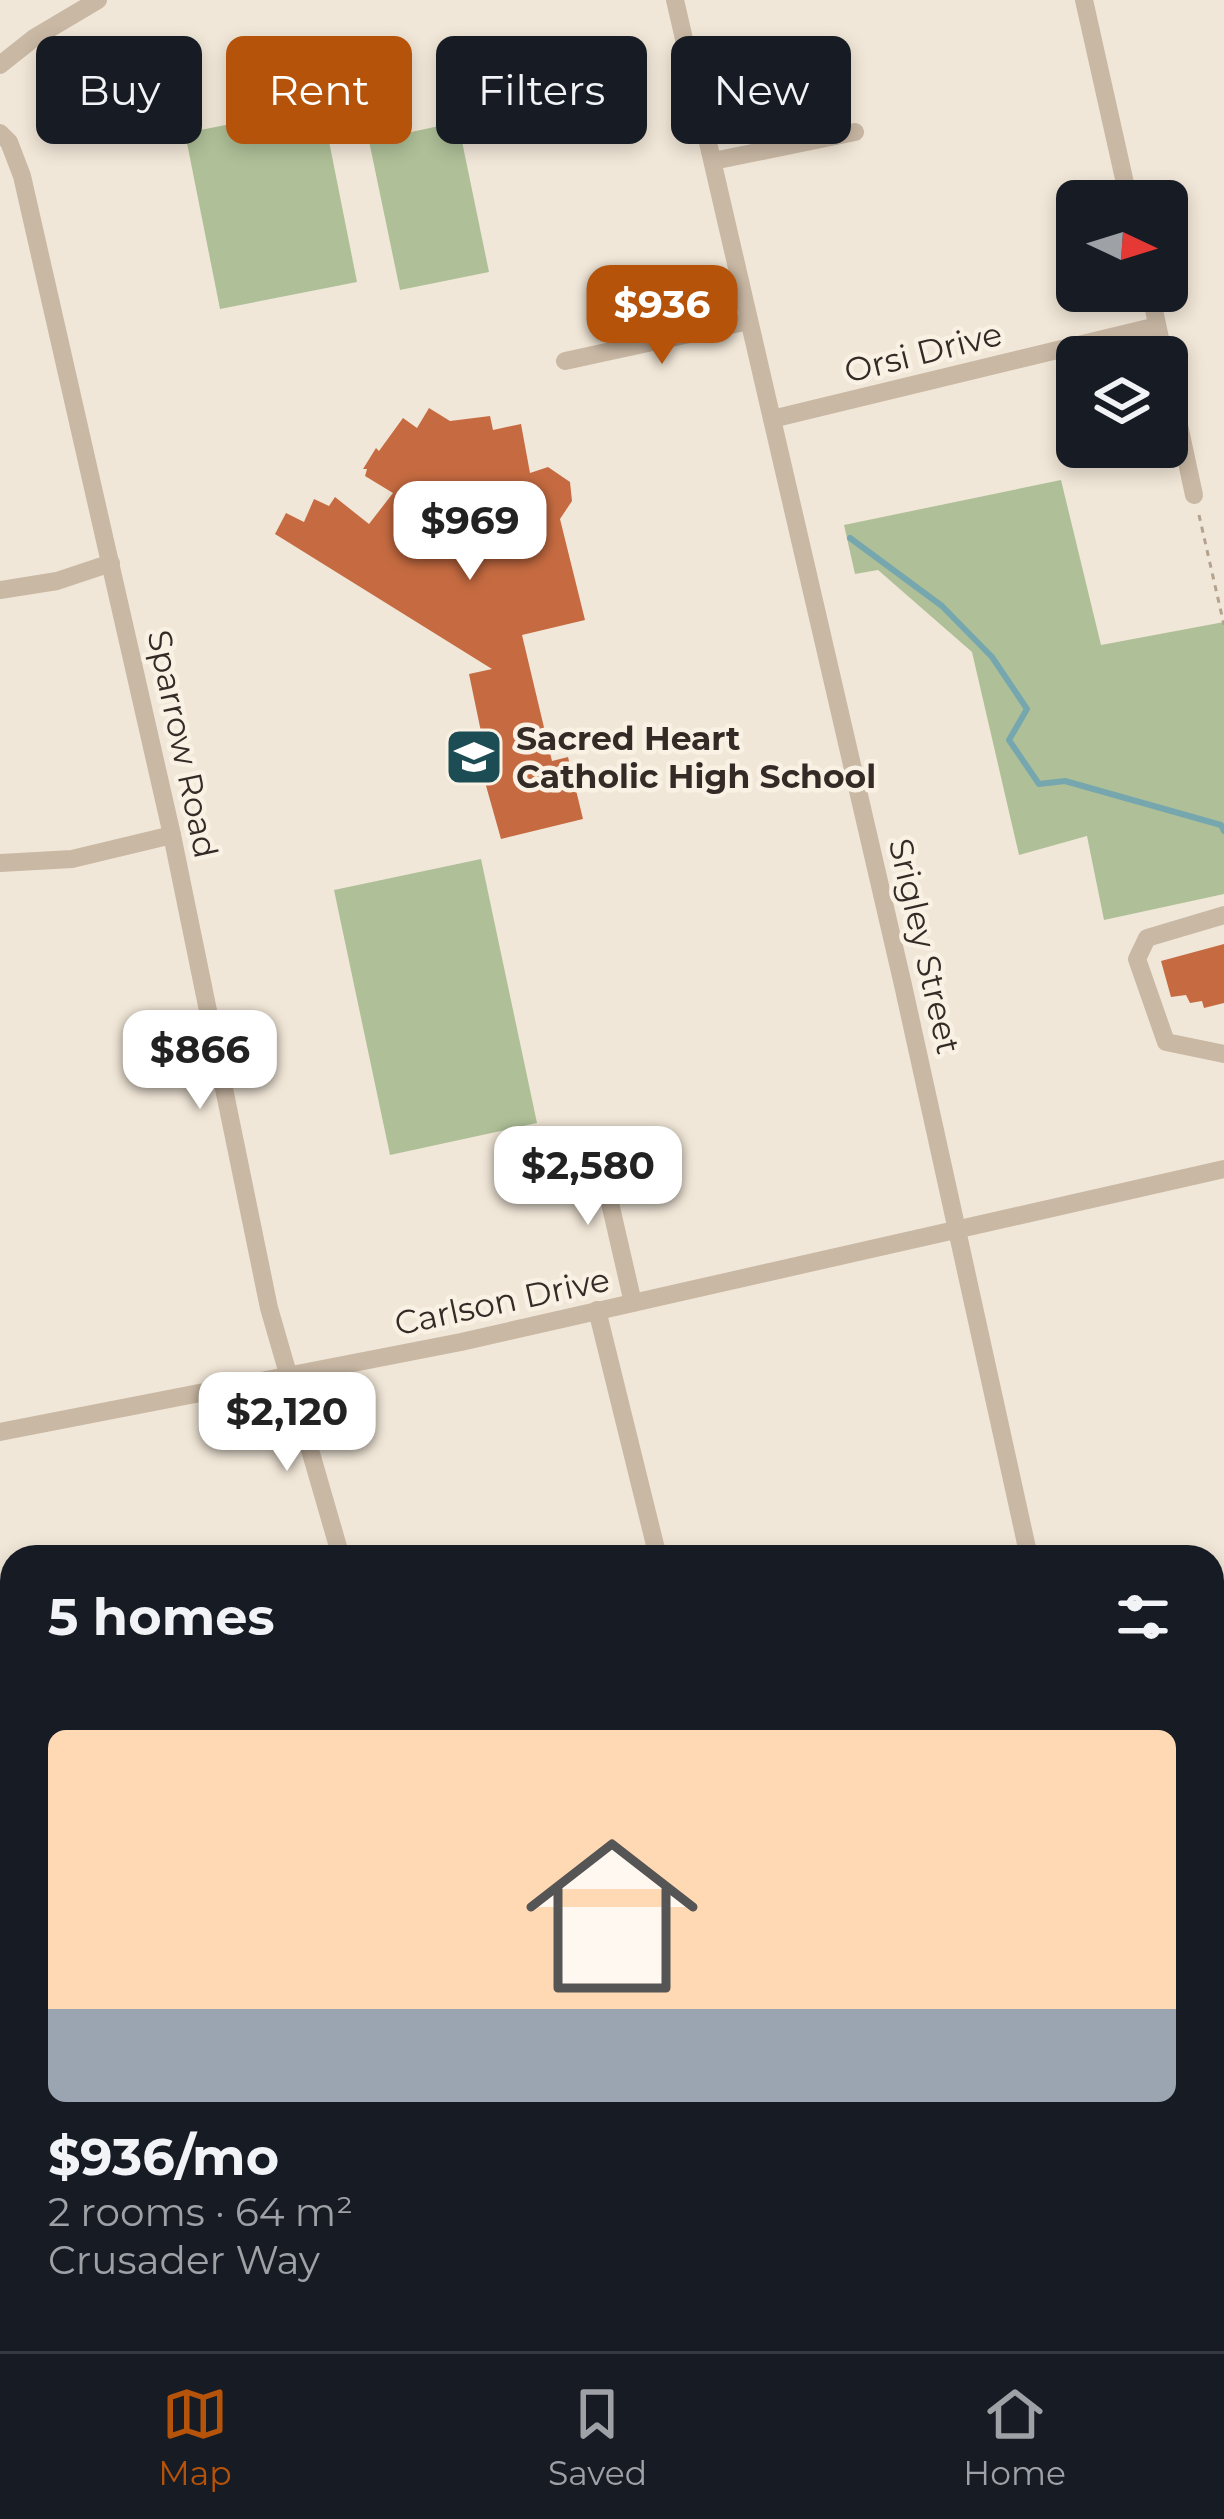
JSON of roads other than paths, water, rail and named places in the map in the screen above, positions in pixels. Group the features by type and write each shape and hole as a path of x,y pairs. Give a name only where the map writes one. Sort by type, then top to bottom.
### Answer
{"street":[{"path":"0,65 34,38 98,0"},
{"name":"Srigley Street","path":"674,0 958,1228 1026,1545"},
{"path":"1084,0 1125,180"},
{"path":"712,161 855,132"},
{"name":"Sparrow Road","path":"0,133 9,142 22,176 172,836 247,1214 337,1545"},
{"path":"1154,312 1159,336"},
{"path":"565,361 749,321"},
{"name":"Orsi Drive","path":"772,419 1157,326"},
{"path":"1188,466 1194,494"},
{"path":"0,590 57,581 111,563"},
{"path":"0,863 72,859 172,836"},
{"path":"1224,915 1147,938 1137,959 1166,1042 1224,1054"},
{"path":"596,1142 633,1303"},
{"name":"Carlson Drive","path":"0,1432 461,1342 1224,1168"},
{"path":"597,1310 655,1545"}],"waterway":[{"path":"850,538 942,606 992,657 1027,709 1009,740 1039,784 1065,781 1221,825 1224,831"}],"place":[{"name":"Sacred Heart Catholic High School","path":"474,757"}]}
